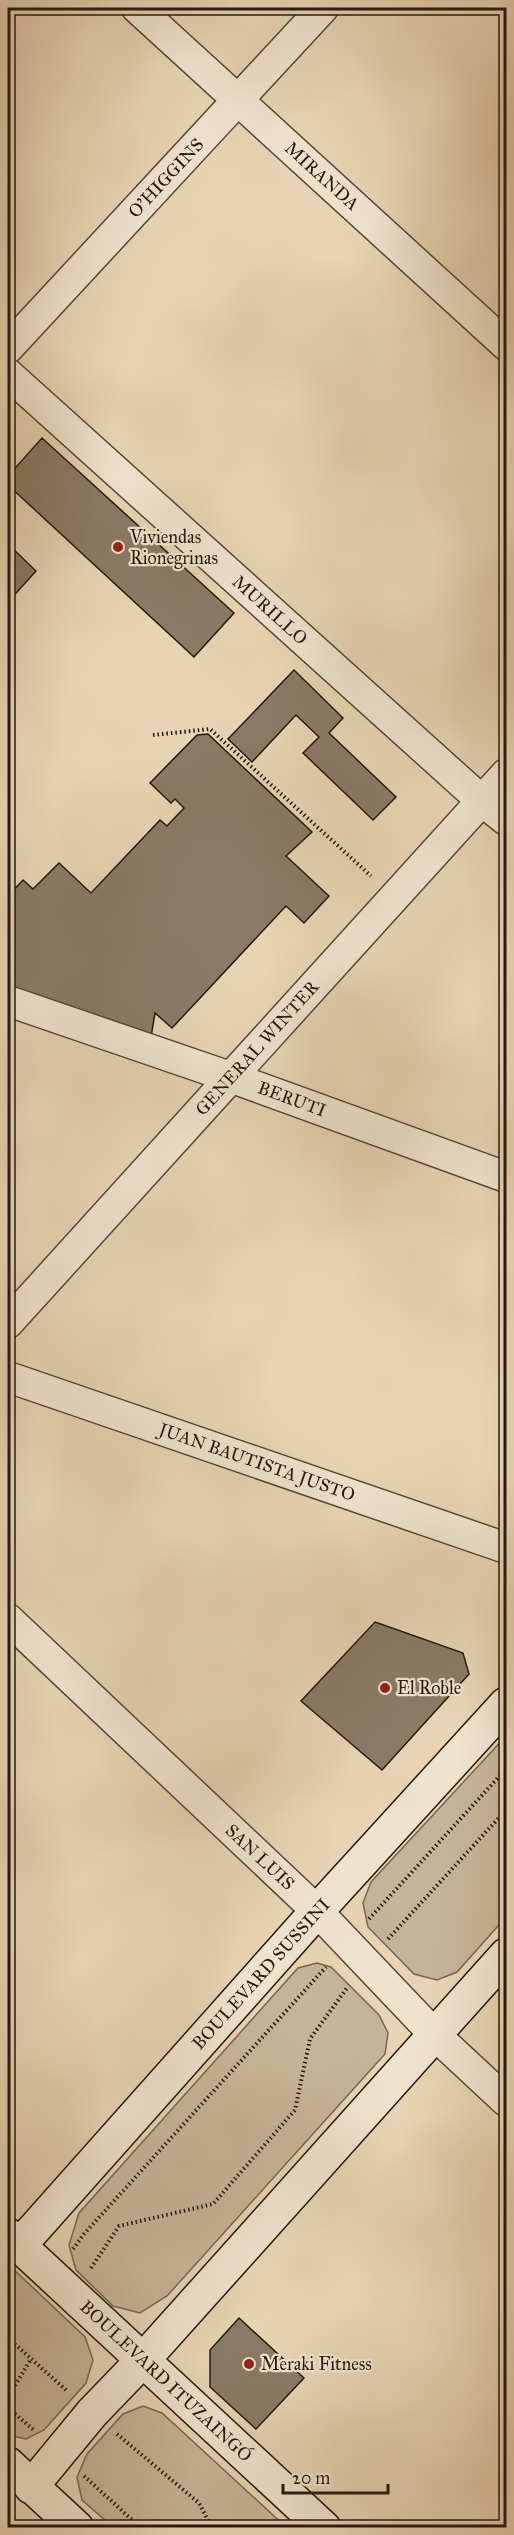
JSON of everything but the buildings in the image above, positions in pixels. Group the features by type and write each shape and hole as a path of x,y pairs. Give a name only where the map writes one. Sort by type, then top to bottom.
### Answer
{"main road":[{"name":"BOULEVARD SUSSINI","path":"13,2240 507,1704"},
{"path":"31,2487 92,2413 143,2360 507,1955"},
{"name":"BOULEVARD ITUZAINGÓ","path":"13,2240 324,2528"},
{"path":"8,2464 77,2528"}],"street":[{"name":"MIRANDA","path":"136,8 507,345"},
{"name":"O'HIGGINS","path":"8,348 323,8"},
{"name":"MURILLO","path":"8,374 482,801 507,820"},
{"name":"GENERAL WINTER","path":"8,1323 507,774"},
{"name":"BERUTI","path":"8,1001 230,1077 507,1177"},
{"name":"JUAN BAUTISTA JUSTO","path":"8,1377 507,1548"},
{"name":"SAN LUIS","path":"8,1619 317,1911 434,2034 507,2101"}],"path":[{"path":"153,735 210,729 395,897"},
{"path":"63,2287 119,2226 213,2204 266,2144 295,2110 310,2039 357,1953 507,1769"},
{"path":"63,2287 84,2235 357,1953 507,1810"},
{"path":"8,2289 11,2307 8,2326"},
{"path":"8,2397 31,2359"}],"shaded area":[{"path":"506,1736 506,1917 457,1972 437,1980 414,1974 368,1927 363,1903 371,1882"},
{"path":"317,1963 331,1967 379,2015 388,2033 385,2054 167,2296 140,2313 113,2306 76,2270 69,2245 79,2213 298,1968"},
{"path":"8,2264 85,2337 93,2360 86,2383 44,2430 26,2439 8,2435"},
{"path":"143,2406 162,2413 286,2527 113,2527 82,2500 77,2477 87,2454 123,2414"}],"place":[{"name":"Viviendas Rionegrinas","path":"118,547"},
{"name":"El Roble","path":"385,1688"},
{"name":"Meraki Fitness","path":"249,2364"}]}
